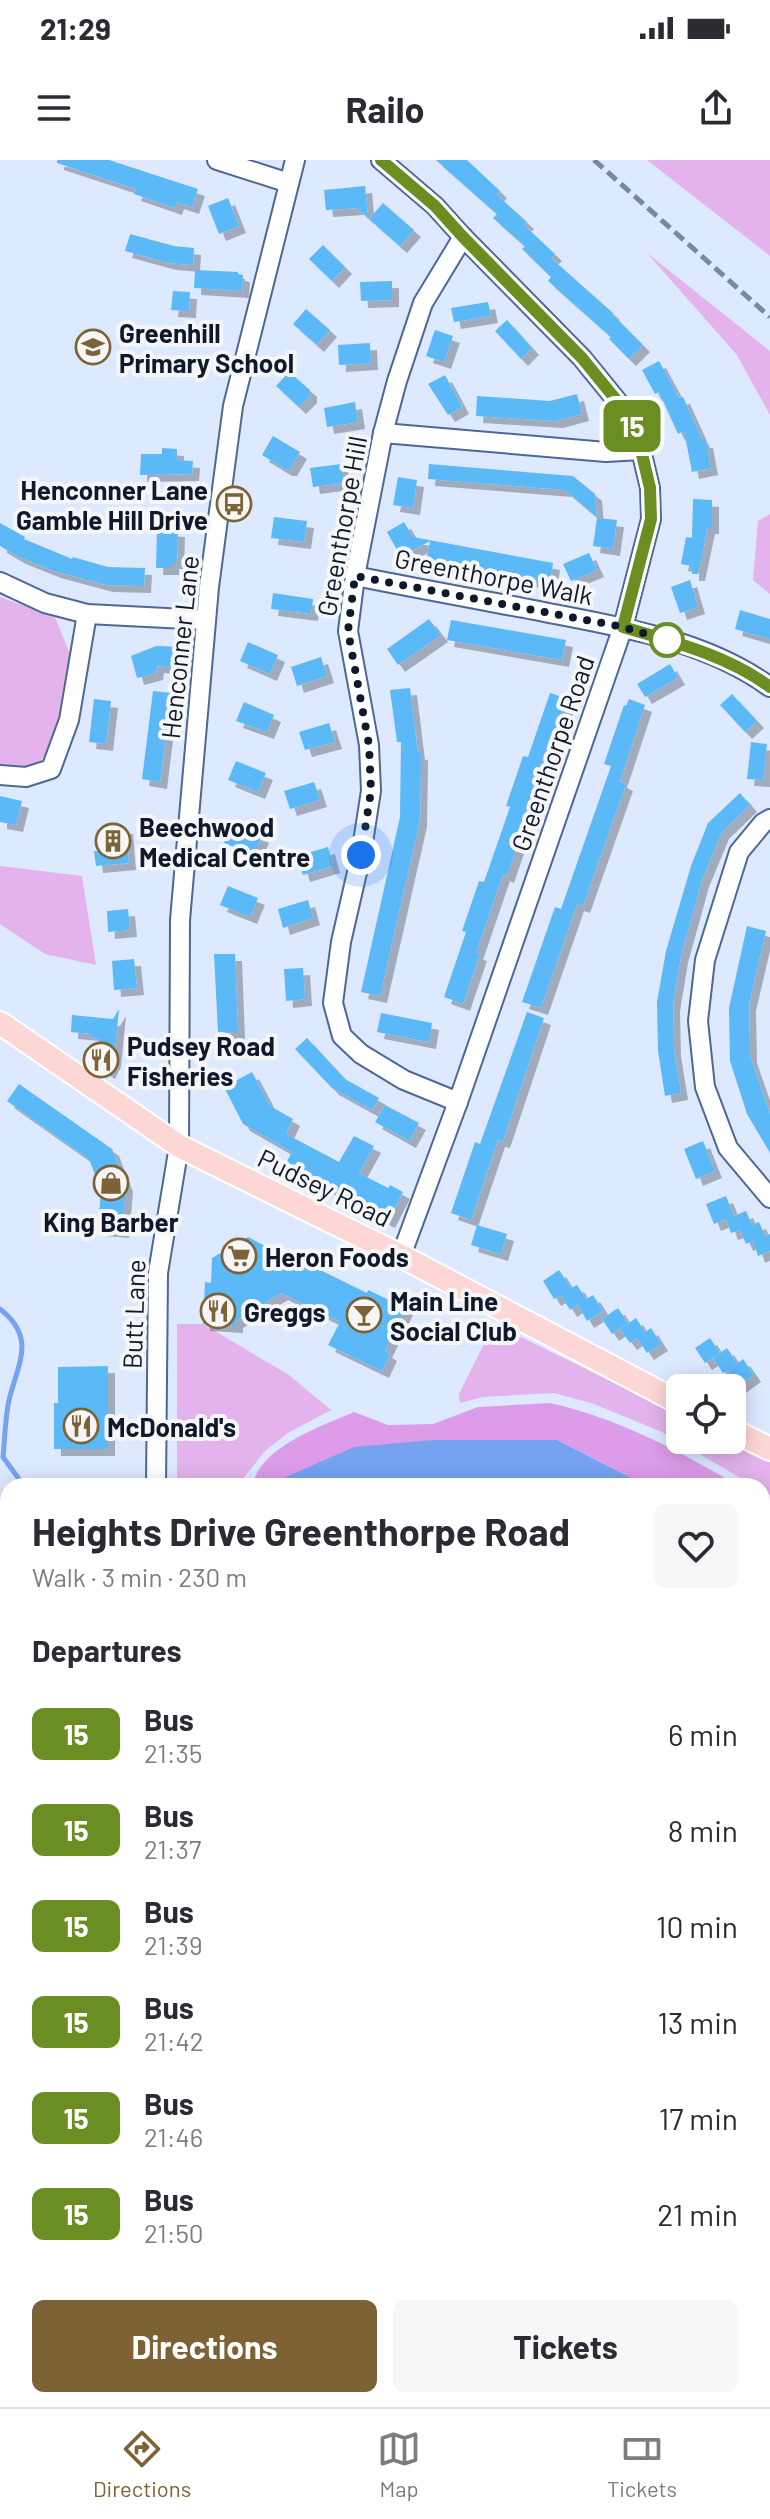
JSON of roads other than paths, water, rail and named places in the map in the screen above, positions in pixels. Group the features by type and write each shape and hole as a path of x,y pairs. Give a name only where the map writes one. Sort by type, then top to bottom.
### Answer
{"main road":[{"name":"Pudsey Road","path":"0,1023 179,1146 401,1256 666,1396"},
{"path":"746,1437 770,1449"}],"street":[{"path":"217,160 289,183"},
{"name":"Henconner Lane","path":"179,1146 180,920 206,620 233,406 295,160"},
{"name":"Greenthorpe Road","path":"381,160 435,206 582,358 626,412 641,450 650,488 651,519 623,627 458,1102 401,1256"},
{"name":"Greenthorpe Hill","path":"458,1102 404,1080 361,1054 342,1036 333,1003 341,942 361,855 371,791 369,745 348,631 355,576 383,433 397,381 423,303 463,237"},
{"path":"383,433 606,452 641,450"},
{"name":"Greenthorpe Walk","path":"355,576 623,627 693,648 746,669 770,687"},
{"path":"0,582 45,603 87,614 206,620"},
{"path":"0,775 26,777 51,769 69,720 87,614"},
{"path":"770,819 739,852 705,960 698,1021 705,1087 728,1148 770,1198"},
{"name":"Butt Lane","path":"156,1478 158,1273 179,1146"}],"water":[{"path":"433,1440 557,1440 631,1478 284,1478 354,1447"}],"waterway":[{"path":"0,1309 18,1330 21,1341 20,1363 8,1407 3,1457 18,1478"}],"railway":[{"path":"594,160 770,317"}],"place":[{"name":"Greenhill Primary School","path":"93,347"},
{"name":"Henconner Lane Gamble Hill Drive","path":"234,504"},
{"name":"Beechwood Medical Centre","path":"113,841"},
{"name":"Pudsey Road Fisheries","path":"101,1060"},
{"name":"King Barber","path":"111,1183"},
{"name":"Heron Foods","path":"239,1256"},
{"name":"Greggs","path":"218,1311"},
{"name":"Main Line Social Club","path":"364,1315"},
{"name":"McDonald's","path":"81,1426"}]}
